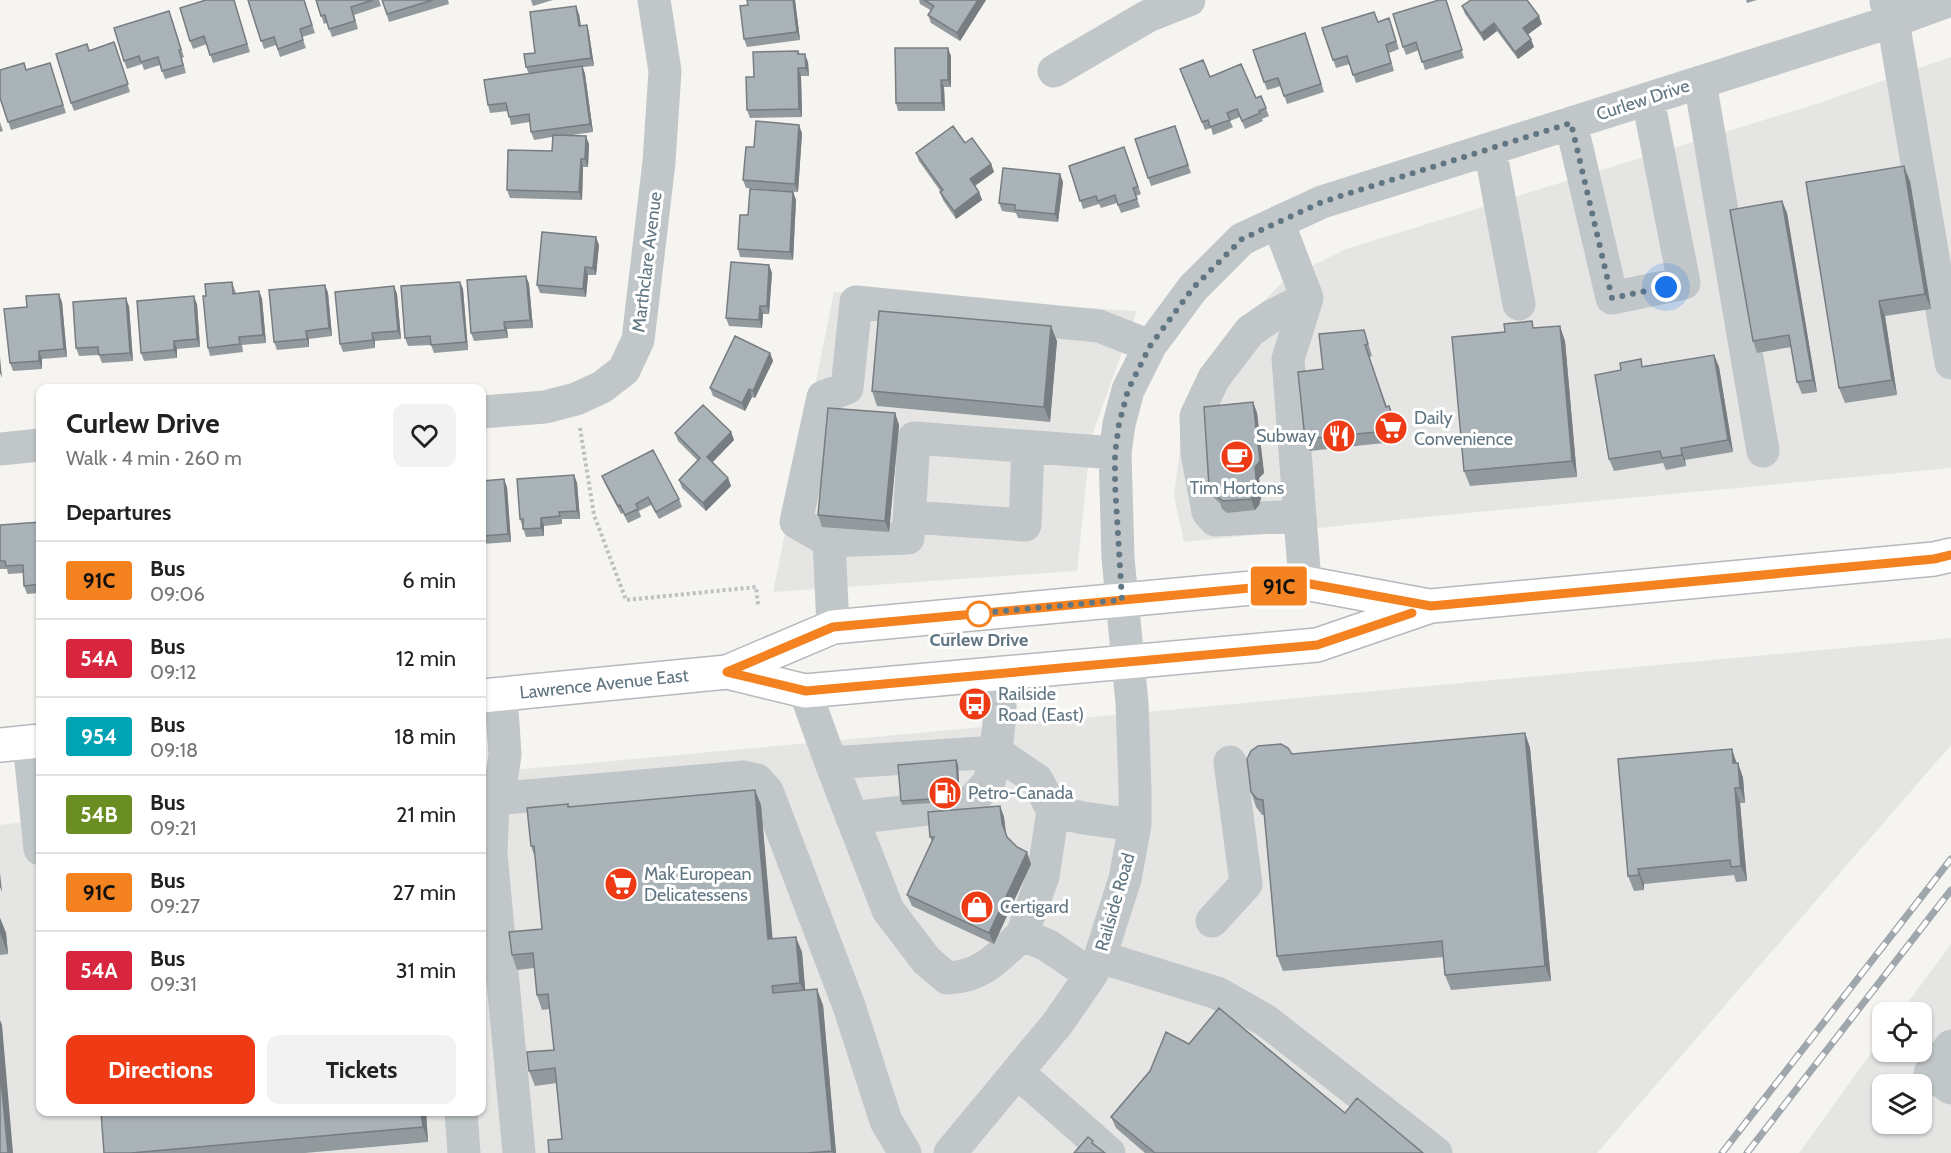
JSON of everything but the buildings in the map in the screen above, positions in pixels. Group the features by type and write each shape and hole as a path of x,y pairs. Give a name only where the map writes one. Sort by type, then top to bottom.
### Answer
{"main road":[{"name":"Lawrence Avenue East","path":"727,672 806,691 1317,645 1431,606 1945,558"},
{"name":"Lawrence Avenue East","path":"491,695 727,672 833,627 1305,583 1431,606"}],"street":[{"name":"Marthclare Avenue","path":"486,412 545,407 576,399 602,387 624,370 638,340 659,162 665,71 654,0"},
{"path":"1054,70 1148,16 1189,0"},
{"name":"Curlew Drive","path":"1122,600 1118,558 1115,453 1119,424 1128,390 1150,346 1193,288 1242,239 1322,202 1700,82 1889,11 1951,0"},
{"path":"1889,11 1951,363"},
{"path":"1700,82 1763,451"},
{"path":"1571,123 1612,298 1684,283 1648,99"},
{"path":"1490,149 1519,304"},
{"path":"1278,222 1307,298 1288,359 1305,583"},
{"path":"1300,516 1215,520 1208,512 1199,465 1196,416 1214,378 1250,332 1272,316 1307,298"},
{"path":"1115,453 914,438 908,538 829,541 796,522 823,396 847,388 856,303 1099,326 1150,346"},
{"path":"0,449 36,445"},
{"path":"910,517 1025,525 1028,447"},
{"path":"829,541 833,627"},
{"name":"Railside Road","path":"950,1153 1058,1024 1096,966 1125,879 1135,825 1136,789 1122,600"},
{"path":"852,818 969,804 989,782 996,752 1000,713 1000,673"},
{"path":"806,691 831,764 888,910 926,960 947,978 964,978 993,962 1022,935 1043,876 1053,811 1037,780 996,752 831,764"},
{"path":"491,695 505,755 501,782 493,799 491,854 519,1153"},
{"path":"23,743 36,824"},
{"path":"1212,921 1246,884 1230,762"},
{"path":"493,799 744,777 756,780 767,791 849,1006 886,1121 905,1153"},
{"path":"1053,811 1083,818 1135,825"},
{"path":"1022,935 1096,966 1216,993 1266,1020 1436,1153"},
{"path":"1951,1046 1930,1072 1951,1088"},
{"path":"1017,1072 1109,1153"},
{"path":"461,1116 465,1153"}],"path":[{"path":"576,399 594,515 626,600 756,587 758,605"}],"shaded area":[{"path":"1951,57 1951,468 1184,542 1174,496 1182,434 1217,350 1285,279 1346,249 1819,103"},
{"path":"834,292 1137,311 1091,438 1077,571 773,592"},
{"path":"1951,638 1951,745 1597,1153 0,1153 0,825 36,820 36,1116 486,1116 486,773"},
{"path":"1951,944 1951,1153 1799,1153 1872,1052 1872,1062 1932,1062 1932,1002 1908,1002"}],"railway":[{"path":"1722,1153 1951,859"},
{"path":"1747,1153 1951,890"}],"bus line":[{"name":"91C","path":"1412,613 1317,645 806,691 727,672 833,627 1305,583 1431,606 1934,559 1951,555"}],"place":[{"name":"Daily Convenience","path":"1391,428"},
{"name":"Subway","path":"1339,436"},
{"name":"Tim Hortons","path":"1237,457"},
{"name":"Curlew Drive","path":"979,614"},
{"name":"Railside Road (East)","path":"975,704"},
{"name":"Petro-Canada","path":"945,793"},
{"name":"Mak European Delicatessens","path":"621,884"},
{"name":"Certigard","path":"977,907"}],"route":[{"path":"979,614 971,614 1122,600 1118,558 1115,453 1119,424 1128,390 1150,346 1193,288 1242,239 1322,202 1571,123 1612,298 1666,287"}]}
